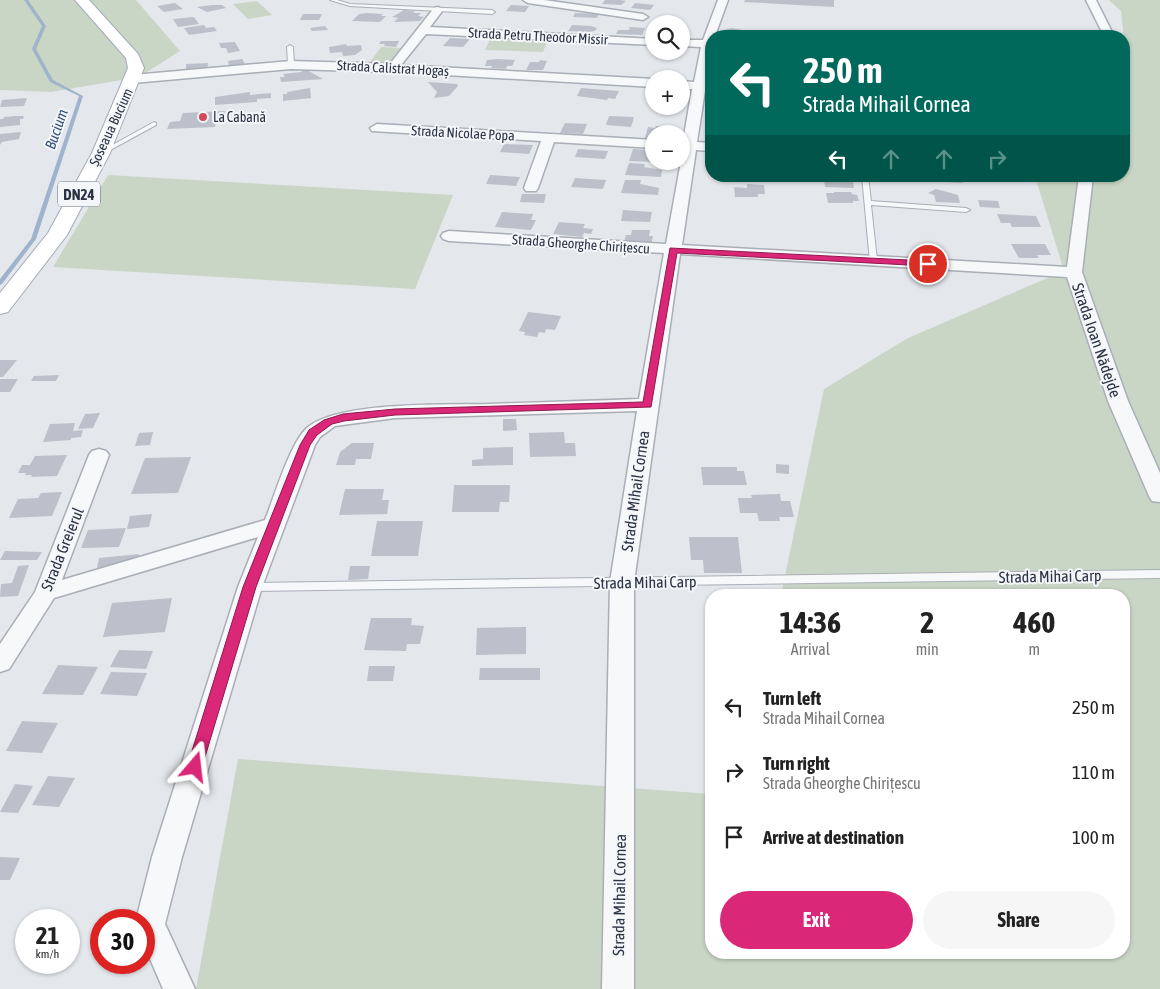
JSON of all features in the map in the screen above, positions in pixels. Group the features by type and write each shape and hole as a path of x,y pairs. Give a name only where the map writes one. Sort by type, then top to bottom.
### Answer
{"main road":[{"name":"Șoseaua Bucium","path":"0,307 57,235 101,152 136,68 133,57 82,0"}],"street":[{"path":"528,0 561,7 643,17"},
{"name":"Strada Mihail Cornea","path":"712,30 723,0"},
{"path":"1091,0 1106,30"},
{"path":"394,68 438,10"},
{"name":"Strada Petru Theodor Missir","path":"422,30 645,42"},
{"path":"690,43 705,44"},
{"name":"Strada Mihail Cornea","path":"618,989 622,582 673,250 694,146 697,86 705,52"},
{"name":"Strada Calistrat Hogaș","path":"133,79 291,65 394,68 645,82"},
{"name":"Strada Nicolae Popa","path":"376,128 645,143"},
{"path":"531,188 549,138"},
{"name":"Strada Ioan Nădejde","path":"1085,182 1074,272 1118,401 1160,496"},
{"name":"Strada Gheorghe Chirițescu","path":"449,236 1074,272"},
{"path":"179,989 150,924 167,857 250,587 305,445 312,433 328,422 343,418 395,412 648,405"},
{"name":"Strada Greierul","path":"0,663 46,592 99,455"},
{"path":"46,592 273,525"}],"lane":[{"name":"Strada Petru Theodor Missir","path":"332,0 350,5 492,12"},
{"path":"290,47 291,65"},
{"path":"101,152 120,144 154,124"},
{"path":"866,182 873,260"},
{"path":"868,203 966,210"},
{"name":"Strada Mihai Carp","path":"250,587 1160,574"}],"green space":[{"path":"0,0 136,0 180,51 139,77 51,92 0,90"},
{"path":"1109,0 1160,0 1160,989 196,989 238,759 705,794 705,959 1130,959 1130,589 782,589 824,389 908,338 1064,271 1037,182 1130,182 1130,30 1123,30 1121,11"},
{"path":"257,1 272,15 248,19 233,4"},
{"path":"491,37 548,40 543,52 485,50"},
{"path":"381,47 401,48 390,62 370,62"},
{"path":"108,175 453,195 415,289 53,267"}],"building":[{"path":"605,0 626,1 621,5 602,4"},
{"path":"745,0 834,0 834,7 744,2"},
{"path":"175,3 183,9 164,12 157,6"},
{"path":"635,3 654,5 650,10 631,8"},
{"path":"222,5 226,8 207,12 197,7"},
{"path":"511,5 529,6 525,12 506,11"},
{"path":"404,10 421,13 418,16 424,17 420,21 394,22 398,18 392,17"},
{"path":"575,13 599,14 597,18 573,17"},
{"path":"303,14 322,14 319,20 300,20"},
{"path":"359,14 383,14 381,16 386,16 380,22 352,21"},
{"path":"194,17 199,24 178,27 173,19"},
{"path":"204,25 206,28 214,27 217,31 189,35 184,28"},
{"path":"572,25 597,28 595,31 588,32 568,31"},
{"path":"325,26 328,30 312,31 310,28"},
{"path":"630,27 645,28 642,35 616,34 618,30 629,30"},
{"path":"731,28 743,30 725,30"},
{"path":"450,38 470,39 463,47 443,46"},
{"path":"381,41 399,41 396,47 379,44"},
{"path":"235,42 240,51 228,53 226,48 221,48 219,43"},
{"path":"346,44 347,46 361,45 362,50 355,55 343,56 342,52 330,53 329,47"},
{"path":"242,59 246,66 229,66 228,61"},
{"path":"487,60 515,60 512,66 507,66 506,69 485,66"},
{"path":"540,60 547,61 543,70 526,70 530,62 539,62"},
{"path":"208,63 207,71 186,72 186,64"},
{"path":"305,69 323,79 281,82 280,77 285,77 283,74 301,72"},
{"path":"428,82 457,84 458,86 449,96 434,98 437,92"},
{"path":"310,88 311,98 283,101 283,94 287,94 287,92"},
{"path":"581,88 619,91 615,99 608,98 607,100 577,96"},
{"path":"250,92 250,95 271,93 271,98 257,99 257,102 215,105 215,97"},
{"path":"27,98 24,106 0,107 2,100"},
{"name":"La Cabană","path":"225,111 223,121 216,121 215,127 167,129 170,122 180,121 183,113"},
{"path":"24,116 23,119 20,119 20,125 0,127 0,119"},
{"path":"609,116 634,117 631,127 606,125"},
{"path":"565,123 587,124 583,134 560,133"},
{"path":"21,132 19,139 2,142 0,145 0,134"},
{"path":"504,144 533,145 529,154 500,152"},
{"path":"578,149 608,151 605,159 575,157"},
{"path":"633,149 645,150 645,162 629,161"},
{"path":"629,163 645,164 645,170 662,170 661,177 625,175"},
{"path":"490,175 520,177 516,186 486,184"},
{"path":"575,178 606,180 603,189 571,187"},
{"path":"625,180 641,180 640,184 659,188 658,195 621,193"},
{"path":"824,182 853,182 854,188 825,187"},
{"path":"747,184 764,185 765,194 758,194 758,197 735,197 734,187 747,188"},
{"path":"936,189 958,195 960,203 936,202 934,195 928,193"},
{"path":"851,192 857,195 859,201 853,201 853,203 828,203 826,193"},
{"path":"522,194 546,194 544,203 520,202"},
{"path":"978,200 998,201 1000,208 980,207"},
{"path":"623,210 652,212 650,222 621,221"},
{"path":"502,212 533,214 531,220 536,220 531,230 495,227"},
{"path":"997,214 1036,216 1041,227 1012,227 1010,223 1001,223"},
{"path":"559,222 585,224 583,228 593,229 591,234 584,233 582,237 553,234"},
{"path":"632,230 650,230 649,236 653,236 651,244 624,242 626,235 631,235"},
{"path":"1011,244 1045,244 1051,255 1037,255 1039,258 1019,258"},
{"path":"528,312 561,316 555,330 546,329 545,333 539,332 537,337 524,335 525,332 519,331"},
{"path":"0,360 17,360 3,377 0,377"},
{"path":"59,375 56,381 31,381 34,376"},
{"path":"0,379 18,379 10,392 0,392"},
{"path":"100,413 93,428 78,429 85,414"},
{"path":"503,419 516,419 517,430 503,431"},
{"path":"75,423 73,431 83,430 81,437 71,438 71,440 43,442 50,424"},
{"path":"153,432 150,445 135,446 139,433"},
{"path":"564,432 565,443 575,443 576,456 530,457 529,433"},
{"path":"352,443 374,443 371,459 356,459 355,465 336,465 340,452"},
{"path":"513,447 513,465 472,466 472,460 483,459 483,448"},
{"path":"67,455 57,476 31,477 32,475 25,475 26,473 18,473 22,465 30,465 35,456"},
{"path":"191,457 178,493 131,494 145,458"},
{"path":"776,464 789,465 789,474 776,473"},
{"path":"701,467 737,467 737,471 744,471 747,485 703,485"},
{"path":"454,485 510,485 509,502 500,502 499,512 452,512"},
{"path":"345,489 384,489 382,500 389,500 387,514 339,515"},
{"path":"62,492 52,516 9,518 18,499 38,498 41,493"},
{"path":"780,494 781,501 790,501 794,517 779,517 780,521 759,521 757,513 740,513 738,498 752,498 751,495"},
{"path":"152,514 149,527 127,529 130,516"},
{"path":"377,521 423,521 418,556 371,556"},
{"path":"126,528 119,547 81,548 88,530"},
{"path":"689,537 738,537 742,573 704,573 703,560 691,560"},
{"path":"5,551 42,552 37,560 0,560"},
{"path":"139,554 136,565 97,568 99,558"},
{"path":"29,565 18,596 0,597 1,584 12,583 18,566"},
{"path":"350,566 370,566 368,579 348,580"},
{"path":"172,598 165,632 103,637 112,603"},
{"path":"371,618 412,618 411,625 424,626 420,644 407,644 406,651 364,650"},
{"path":"526,627 526,654 476,655 477,628"},
{"path":"119,650 153,651 146,669 110,667"},
{"path":"58,665 98,667 83,695 42,694"},
{"path":"369,666 395,666 393,681 367,681"},
{"path":"480,668 540,668 540,680 479,680"},
{"path":"111,672 147,673 137,696 100,694"},
{"path":"22,721 58,723 42,753 6,751"},
{"path":"48,776 75,778 59,807 32,805"},
{"path":"15,784 33,786 18,813 0,812"},
{"path":"0,857 20,858 10,880 0,880"}],"waterway":[{"name":"Bucium","path":"0,283 33,239 81,96 51,81 34,49 44,26 26,0"}],"place":[{"name":"La Cabană","path":"203,117"}],"route":[{"path":"195,767 263,549 305,445 312,433 328,422 343,418 395,412 648,405 673,250 928,264"}]}
